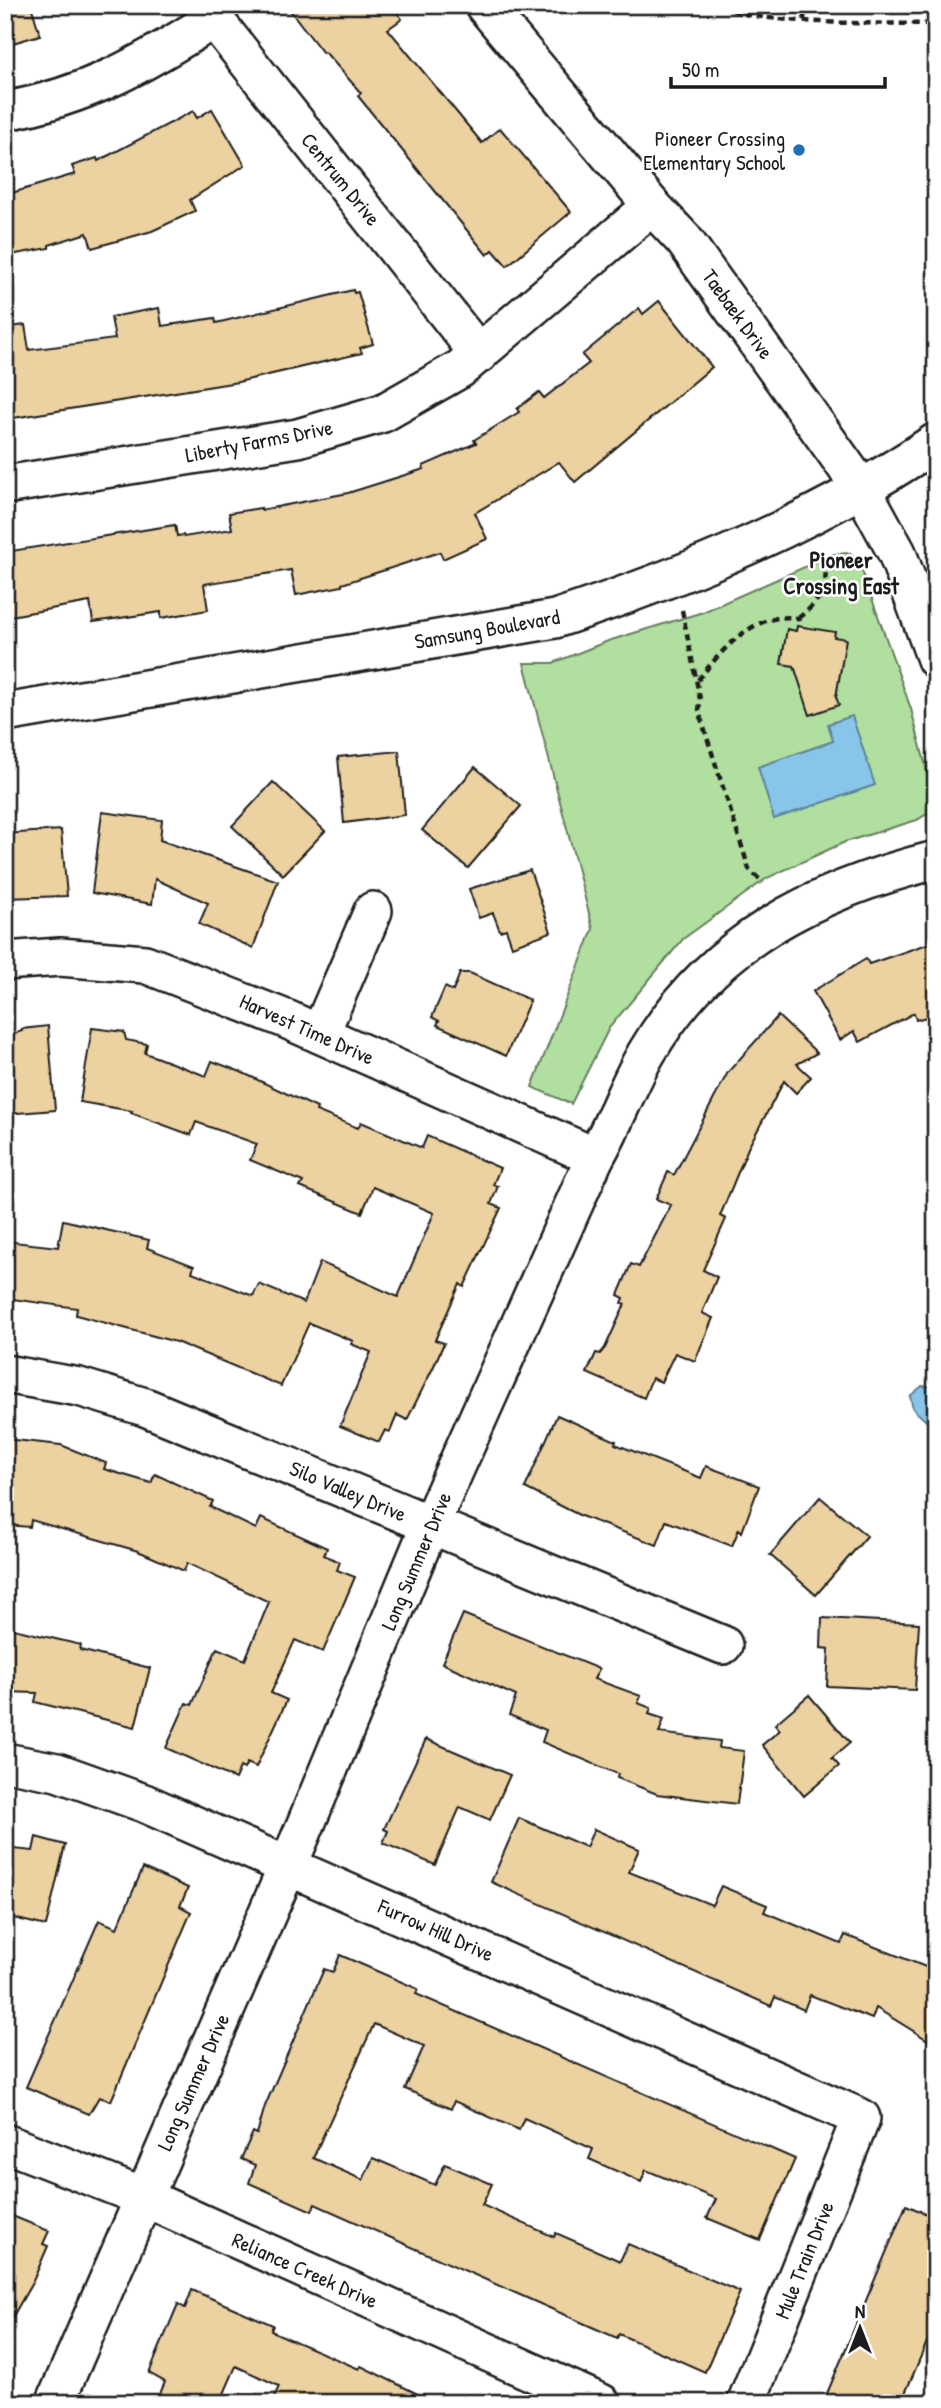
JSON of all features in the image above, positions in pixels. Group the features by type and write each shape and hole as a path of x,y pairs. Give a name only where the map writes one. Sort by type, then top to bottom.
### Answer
{"street":[{"name":"Taebaek Drive","path":"484,5 652,206 684,240 862,489 897,553 936,659"},
{"path":"5,111 39,106 99,86 154,58 208,13"},
{"name":"Centrum Drive","path":"208,13 479,354"},
{"name":"Liberty Farms Drive","path":"5,485 298,438 383,413 460,369 652,206"},
{"name":"Samsung Boulevard","path":"5,713 555,619 623,597 753,543 862,489 936,442"},
{"name":"Long Summer Drive","path":"55,2403 288,1864 430,1525 595,1157 653,1043 682,1000 730,954 793,911 892,872 936,860"},
{"path":"320,1034 373,911"},
{"name":"Harvest Time Drive","path":"5,961 60,957 145,964 204,985 320,1034 595,1157"},
{"name":"Silo Valley Drive","path":"5,1374 79,1388 145,1407 723,1645"},
{"name":"Furrow Hill Drive","path":"5,1762 57,1772 144,1803 861,2118"},
{"name":"Mule Train Drive","path":"747,2403 861,2118"},
{"name":"Reliance Creek Drive","path":"5,2143 143,2197 601,2403"}],"path":[{"path":"722,5 744,16 936,24"},
{"path":"804,20 805,5"},
{"path":"697,681 734,639 782,615 797,618 817,602 827,580 828,569 820,552"},
{"path":"682,610 697,681 699,712 749,869 763,883"},
{"path":"797,618 800,626"}],"green space":[{"path":"850,553 860,565 911,709 935,802 933,810 917,820 845,842 767,878 683,939 609,1028 571,1104 532,1087 593,929 524,663 553,663 608,641 703,612 834,554"}],"water":[{"path":"852,716 875,785 774,819 758,767 833,741 828,724"},
{"path":"922,1386 936,1387 936,1430 913,1409 910,1396"}],"building":[{"path":"5,5 31,5 40,35 13,43"},
{"path":"286,5 391,5 402,19 388,29 482,143 500,128 571,212 507,266 493,250 487,255 358,96 361,93 325,52 323,53"},
{"path":"212,109 245,165 190,200 195,211 152,231 92,248 87,233 49,245 49,248 5,256 5,195 75,174 72,166 97,158 98,161 193,111 197,118"},
{"path":"353,290 354,293 358,292 373,344 360,348 362,353 238,382 13,418 11,406 5,407 5,328 25,325 29,350 115,339 111,317 159,308 162,326 215,318 216,323"},
{"path":"659,301 712,367 575,482 559,462 475,513 487,539 443,559 440,552 342,586 296,595 291,570 204,584 208,610 161,618 161,612 93,622 90,602 5,617 5,552 175,525 177,536 184,537 232,529 229,513 261,510 348,493 424,469 423,466 476,443 474,440 519,412 517,409 539,392 544,398 589,363 582,355 639,308 643,314"},
{"path":"797,626 835,632 834,637 846,639 836,697 839,705 810,715 794,666 781,664 787,629 796,631"},
{"path":"399,751 405,815 344,823 338,757"},
{"path":"475,767 521,806 468,868 422,830"},
{"path":"273,782 325,831 283,875 232,826"},
{"path":"102,812 162,820 160,840 278,881 253,948 199,924 208,903 155,879 152,904 92,893"},
{"path":"61,830 67,896 5,898 5,834"},
{"path":"530,870 551,932 512,946 506,929 500,931 493,913 479,918 469,889"},
{"path":"936,941 936,1014 916,1020 914,1013 860,1042 854,1031 840,1040 813,991 866,959 869,964"},
{"path":"460,973 470,973 530,1000 506,1056 437,1025 439,1021 432,1017 445,987 453,991"},
{"path":"778,1016 817,1053 797,1064 811,1077 796,1093 784,1081 748,1148 720,1216 726,1219 703,1270 717,1277 702,1313 713,1318 695,1361 675,1353 661,1382 652,1378 644,1398 587,1373 596,1353 600,1354 605,1348 625,1304 622,1303 624,1298 618,1295 631,1264 639,1267 671,1205 656,1199 668,1172 674,1175 728,1072"},
{"path":"48,1026 55,1110 5,1114 5,1036 22,1029"},
{"path":"92,1028 124,1032 126,1040 147,1044 145,1053 206,1076 212,1061 358,1128 361,1122 422,1148 427,1136 500,1168 493,1185 498,1186 491,1204 501,1208 464,1287 460,1284 435,1340 444,1343 433,1368 407,1420 397,1415 390,1432 385,1430 379,1442 340,1426 371,1352 351,1344 353,1341 309,1323 281,1386 176,1342 76,1315 77,1308 5,1298 5,1241 58,1247 63,1220 149,1240 147,1248 194,1266 192,1272 253,1296 259,1284 304,1303 320,1262 398,1297 434,1213 373,1187 362,1213 300,1187 303,1182 250,1160 257,1144 196,1122 191,1135 131,1113 132,1111 80,1102"},
{"path":"557,1415 616,1441 615,1444 701,1478 706,1466 759,1486 742,1532 739,1529 732,1546 666,1521 657,1545 581,1516 525,1488"},
{"path":"5,1439 61,1445 106,1463 104,1469 151,1483 155,1474 213,1501 210,1507 256,1529 261,1518 327,1548 324,1555 340,1562 337,1570 355,1577 323,1652 295,1640 271,1693 287,1700 256,1767 247,1763 244,1769 240,1767 235,1779 166,1748 186,1703 192,1705 217,1648 245,1660 269,1602 187,1563 184,1571 138,1551 31,1520 30,1527 5,1525"},
{"path":"820,1497 867,1536 816,1595 770,1555"},
{"path":"463,1614 599,1669 594,1679 641,1696 638,1703 651,1708 649,1714 664,1719 659,1733 720,1741 719,1748 744,1751 737,1804 657,1794 617,1778 618,1774 542,1742 546,1730 509,1715 516,1696 442,1663"},
{"path":"822,1618 919,1623 915,1690 827,1686 829,1649 821,1648"},
{"path":"5,1627 81,1645 80,1650 150,1668 135,1727 35,1702 37,1693 5,1692"},
{"path":"809,1695 850,1743 832,1758 839,1766 804,1796 762,1745 780,1730 775,1724"},
{"path":"426,1739 510,1775 490,1820 460,1807 435,1865 383,1843 388,1831 384,1829"},
{"path":"519,1818 586,1847 594,1829 639,1849 629,1872 712,1905 721,1886 767,1905 764,1912 841,1944 845,1935 936,1971 936,2045 876,2008 872,2019 810,1995 804,2010 775,1997 771,2006 491,1882"},
{"path":"36,1837 65,1845 46,1926 5,1916 5,1885 14,1849 33,1851"},
{"path":"143,1868 188,1888 180,1906 191,1912 111,2101 99,2097 89,2114 26,2087 99,1920 117,1928"},
{"path":"340,1955 418,1989 416,1994 795,2159 760,2240 707,2218 716,2199 646,2170 641,2182 589,2159 593,2149 524,2118 519,2130 454,2101 451,2109 405,2089 424,2046 374,2024 313,2158 363,2180 373,2158 435,2185 445,2164 492,2184 482,2205 554,2237 556,2233 620,2261 628,2244 740,2292 705,2372 619,2334 617,2338 315,2204 312,2211 249,2183 255,2165 241,2159 253,2132 257,2134 265,2106 324,1969 333,1972"},
{"path":"906,2205 936,2218 936,2345 927,2342 901,2403 823,2403"},
{"path":"5,2213 49,2231 43,2244 48,2246 33,2281 5,2330"},
{"path":"192,2290 273,2325 271,2331 359,2369 361,2366 436,2403 272,2403 279,2386 236,2366 220,2403 156,2403 165,2382 149,2373 178,2304 185,2308"}],"place":[{"name":"Pioneer Crossing Elementary School","path":"799,150"}],"district":[{"name":"Pioneer Crossing East","path":"841,572"}]}
